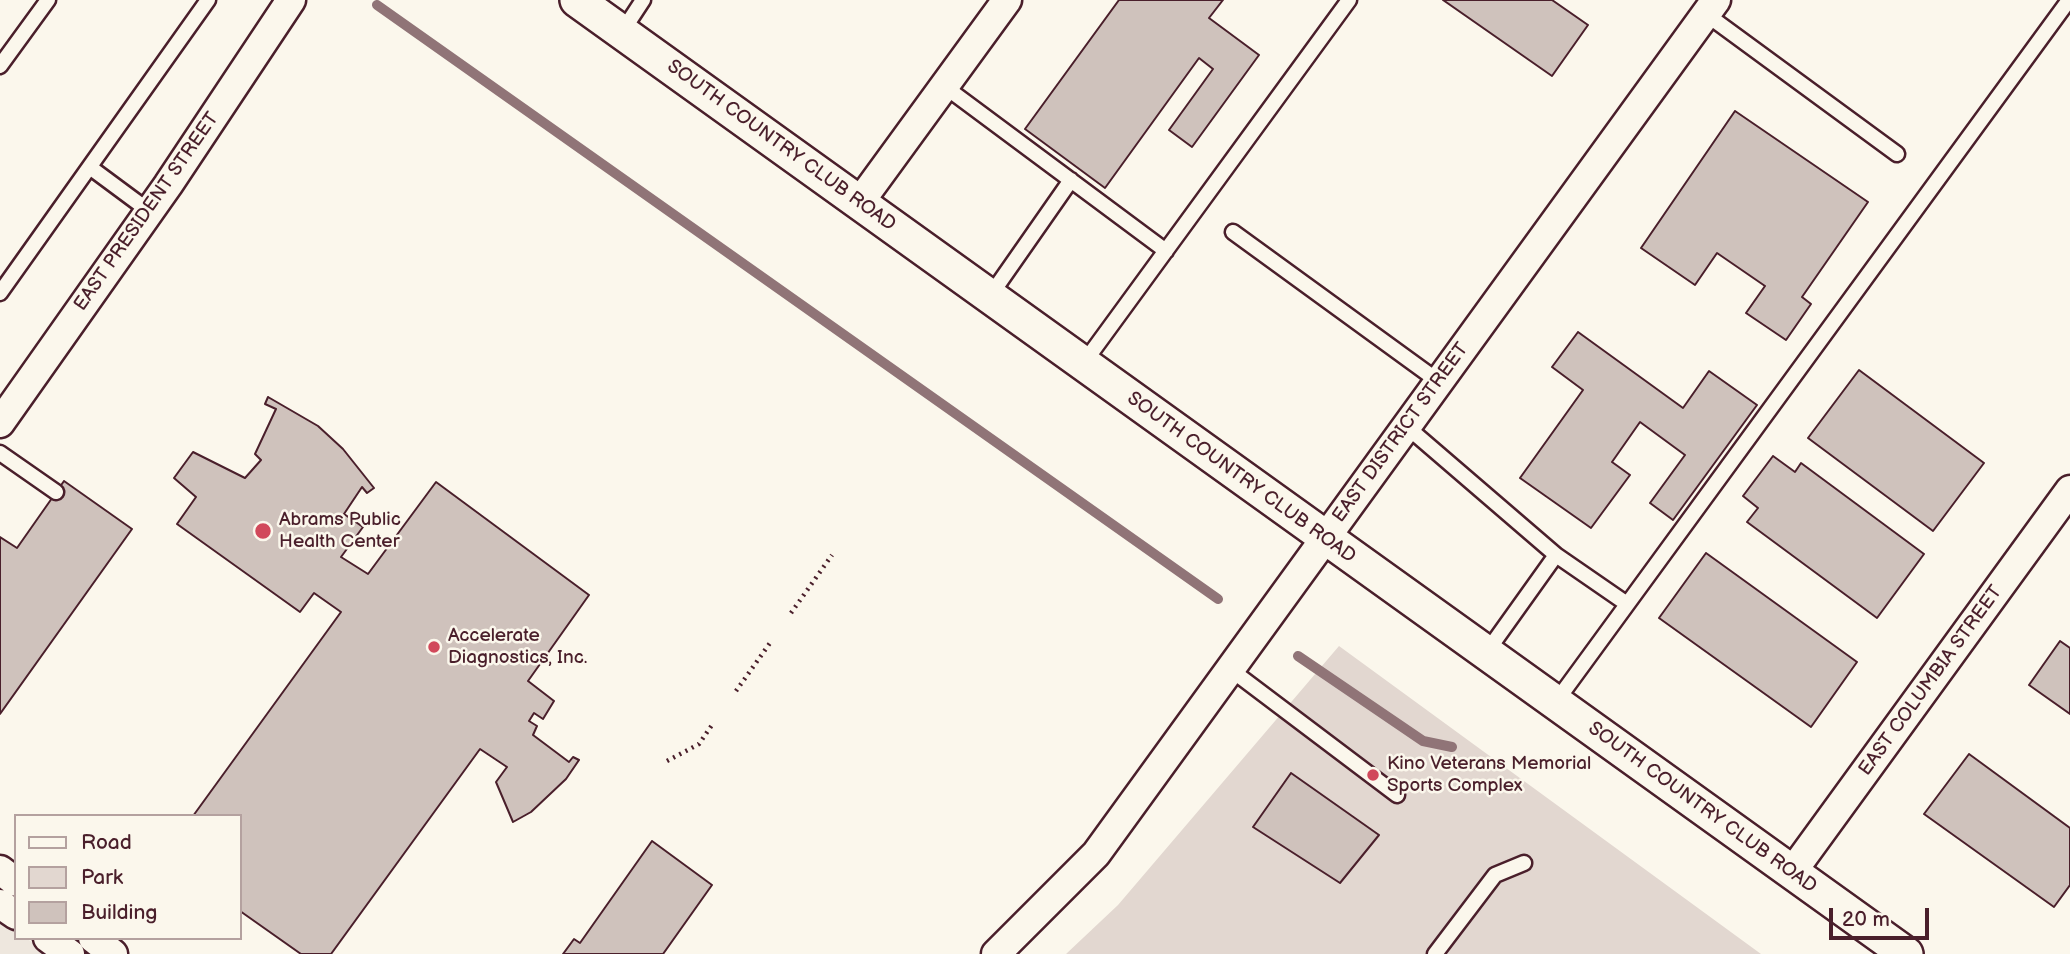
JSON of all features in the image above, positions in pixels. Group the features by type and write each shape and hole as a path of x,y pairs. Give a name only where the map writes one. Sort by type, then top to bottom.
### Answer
{"street":[{"name":"SOUTH COUNTRY CLUB ROAD","path":"577,0 1906,954"},
{"path":"859,203 1007,0"},
{"name":"EAST PRESIDENT STREET","path":"0,422 149,211 282,3"},
{"name":"EAST DISTRICT STREET","path":"996,954 1096,854 1711,7"},
{"name":"EAST COLUMBIA STREET","path":"1792,872 2070,490"},
{"path":"51,940 70,954"},
{"path":"96,940 113,954"}],"lane":[{"path":"0,66 48,0"},
{"path":"0,293 208,0"},
{"path":"622,32 643,0"},
{"path":"1083,364 1349,0"},
{"path":"1555,702 2069,0"},
{"path":"1711,7 1898,154"},
{"path":"944,86 1166,251"},
{"path":"91,168 149,211"},
{"path":"990,296 1070,180"},
{"path":"1233,232 1438,381"},
{"path":"1406,426 1556,555 1627,604"},
{"path":"0,453 56,492"},
{"path":"1486,653 1556,555"},
{"path":"1230,669 1397,795"},
{"path":"1435,954 1495,875 1524,863"}],"path":[{"path":"791,613 832,555"},
{"path":"736,691 770,643"},
{"path":"667,761 699,744 714,722"}],"shaded area":[{"path":"0,920 14,930 14,940 29,940 49,954 0,954"}],"green space":[{"name":"Kino Veterans Memorial Sports Complex","path":"1339,646 1761,954 1066,954 1118,905"}],"building":[{"path":"1119,0 1223,0 1209,18 1259,55 1192,147 1169,130 1213,69 1199,58 1105,188 1025,129"},
{"path":"1443,0 1552,0 1588,25 1552,76"},
{"path":"1735,111 1868,202 1802,297 1811,304 1786,340 1746,313 1765,286 1717,253 1695,285 1641,248"},
{"path":"1578,332 1683,408 1709,371 1757,405 1673,520 1650,503 1685,455 1640,422 1612,462 1630,475 1591,528 1520,478 1583,390 1552,367"},
{"path":"1859,370 1984,463 1933,531 1808,438"},
{"name":"Accelerate Diagnostics, Inc.","path":"268,397 318,426 343,449 374,488 367,493 362,487 344,514 363,527 341,557 368,574 436,482 589,595 528,681 554,701 543,719 534,713 529,721 537,726 533,735 569,762 573,757 579,760 566,779 531,812 513,822 496,782 507,767 480,749 331,954 301,954 242,912 242,814 194,814 341,612 314,593 300,612 177,524 196,497 174,478 193,452 245,478 261,460 255,454 276,409 265,404"},
{"path":"1773,456 1795,472 1801,463 1924,554 1877,618 1747,522 1758,508 1743,496"},
{"path":"64,481 132,529 0,714 0,537 17,548"},
{"path":"1706,553 1857,662 1811,727 1659,618"},
{"path":"2060,641 2070,648 2070,714 2029,685"},
{"path":"1969,754 2070,828 2070,885 2054,907 1924,814"},
{"path":"1291,773 1379,835 1340,883 1253,827"},
{"path":"652,841 712,885 663,954 563,954 574,939 580,943"}],"waterway":[{"path":"377,5 1218,599"},
{"path":"1298,656 1423,741 1452,747"}],"place":[{"name":"Abrams Public Health Center","path":"263,531"},
{"name":"Accelerate Diagnostics, Inc.","path":"434,647"},
{"name":"Kino Veterans Memorial Sports Complex","path":"1373,775"}]}
